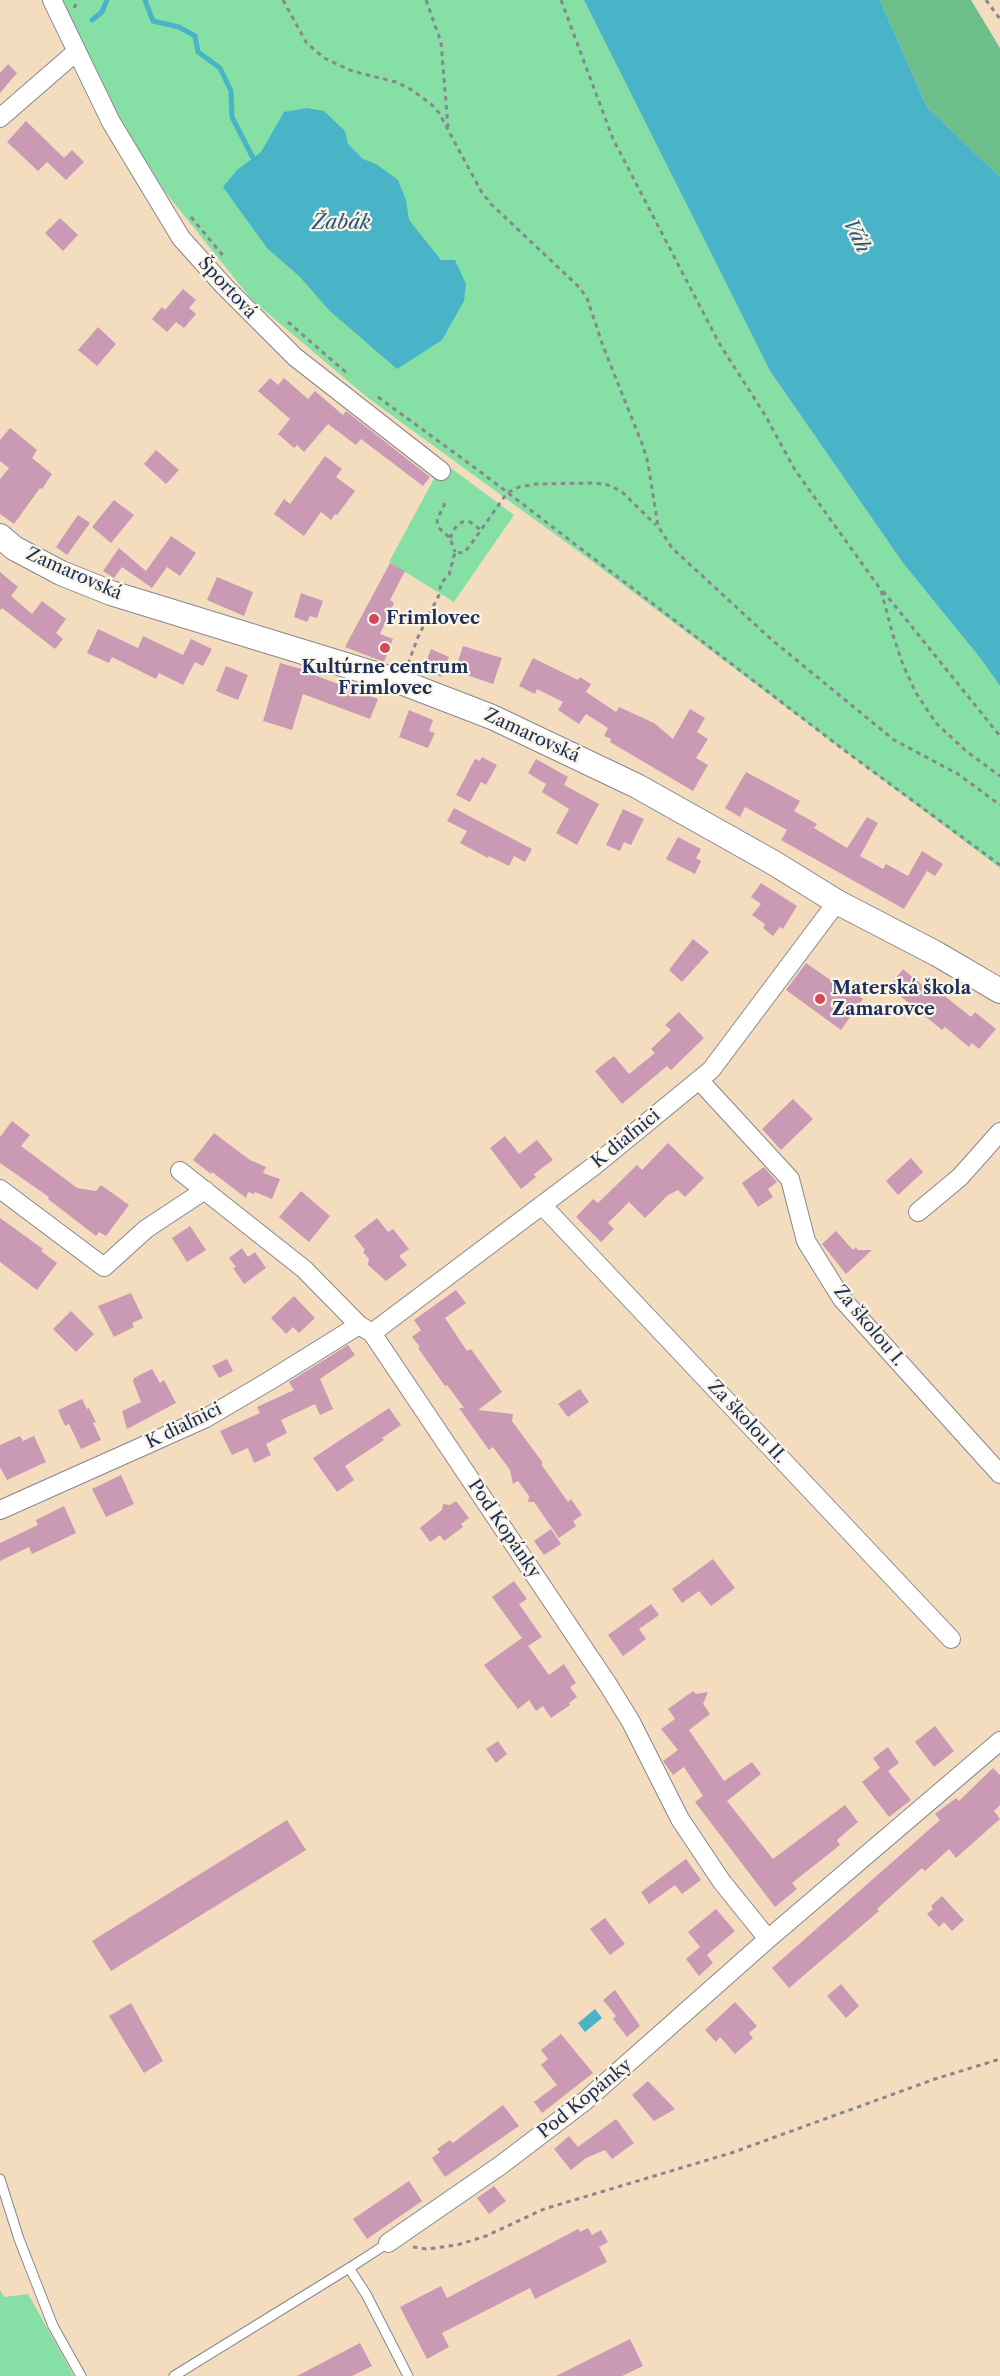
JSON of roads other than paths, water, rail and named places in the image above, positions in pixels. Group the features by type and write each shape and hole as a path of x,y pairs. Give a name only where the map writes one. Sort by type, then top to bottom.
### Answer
{"main road":[{"name":"Zamarovská","path":"0,536 14,548 61,573 111,593 390,678 492,717 637,786 774,863 837,902 1000,991"}],"street":[{"name":"Športová","path":"52,0 111,122 181,238 224,286 295,357 441,471"},
{"path":"0,118 76,52"},
{"name":"K diaľnici","path":"0,1510 206,1418 365,1329 542,1205 594,1166 711,1070 837,902"},
{"name":"Za školou I.","path":"699,1080 790,1179 806,1241 843,1299 1000,1474"},
{"path":"918,1212 960,1177 1000,1132"},
{"name":"Pod Kopánky","path":"180,1171 304,1269 365,1329 607,1683 631,1722 680,1819 722,1882 768,1939"},
{"path":"0,1189 104,1267 146,1229 205,1191"},
{"name":"Za školou II.","path":"542,1205 951,1639"},
{"name":"Pod Kopánky","path":"388,2243 501,2165 585,2101 768,1939 1000,1741"}],"lane":[{"path":"0,2179 19,2239 53,2326 81,2376"},
{"path":"174,2376 388,2243"},
{"path":"349,2268 366,2294 408,2376"}],"water":[{"name":"Váh","path":"584,0 880,0 927,107 1000,177 1000,686 981,659 903,563 770,371"},
{"name":"Žabák","path":"307,108 324,111 345,131 348,144 363,159 376,164 398,180 406,200 409,220 441,260 455,260 466,284 464,301 442,340 397,369 330,311 299,276 267,248 223,187 237,170 261,152 284,112"},
{"path":"595,2009 602,2018 585,2032 578,2023"}],"waterway":[{"path":"92,20 102,12 107,0"},
{"path":"145,0 153,21 179,27 195,36 198,52 220,68 231,91 232,117 253,158"}],"place":[{"name":"Frimlovec","path":"374,619"},
{"name":"Kultúrne centrum Frimlovec","path":"385,648"},
{"name":"Materská škola Zamarovce","path":"820,999"}]}
